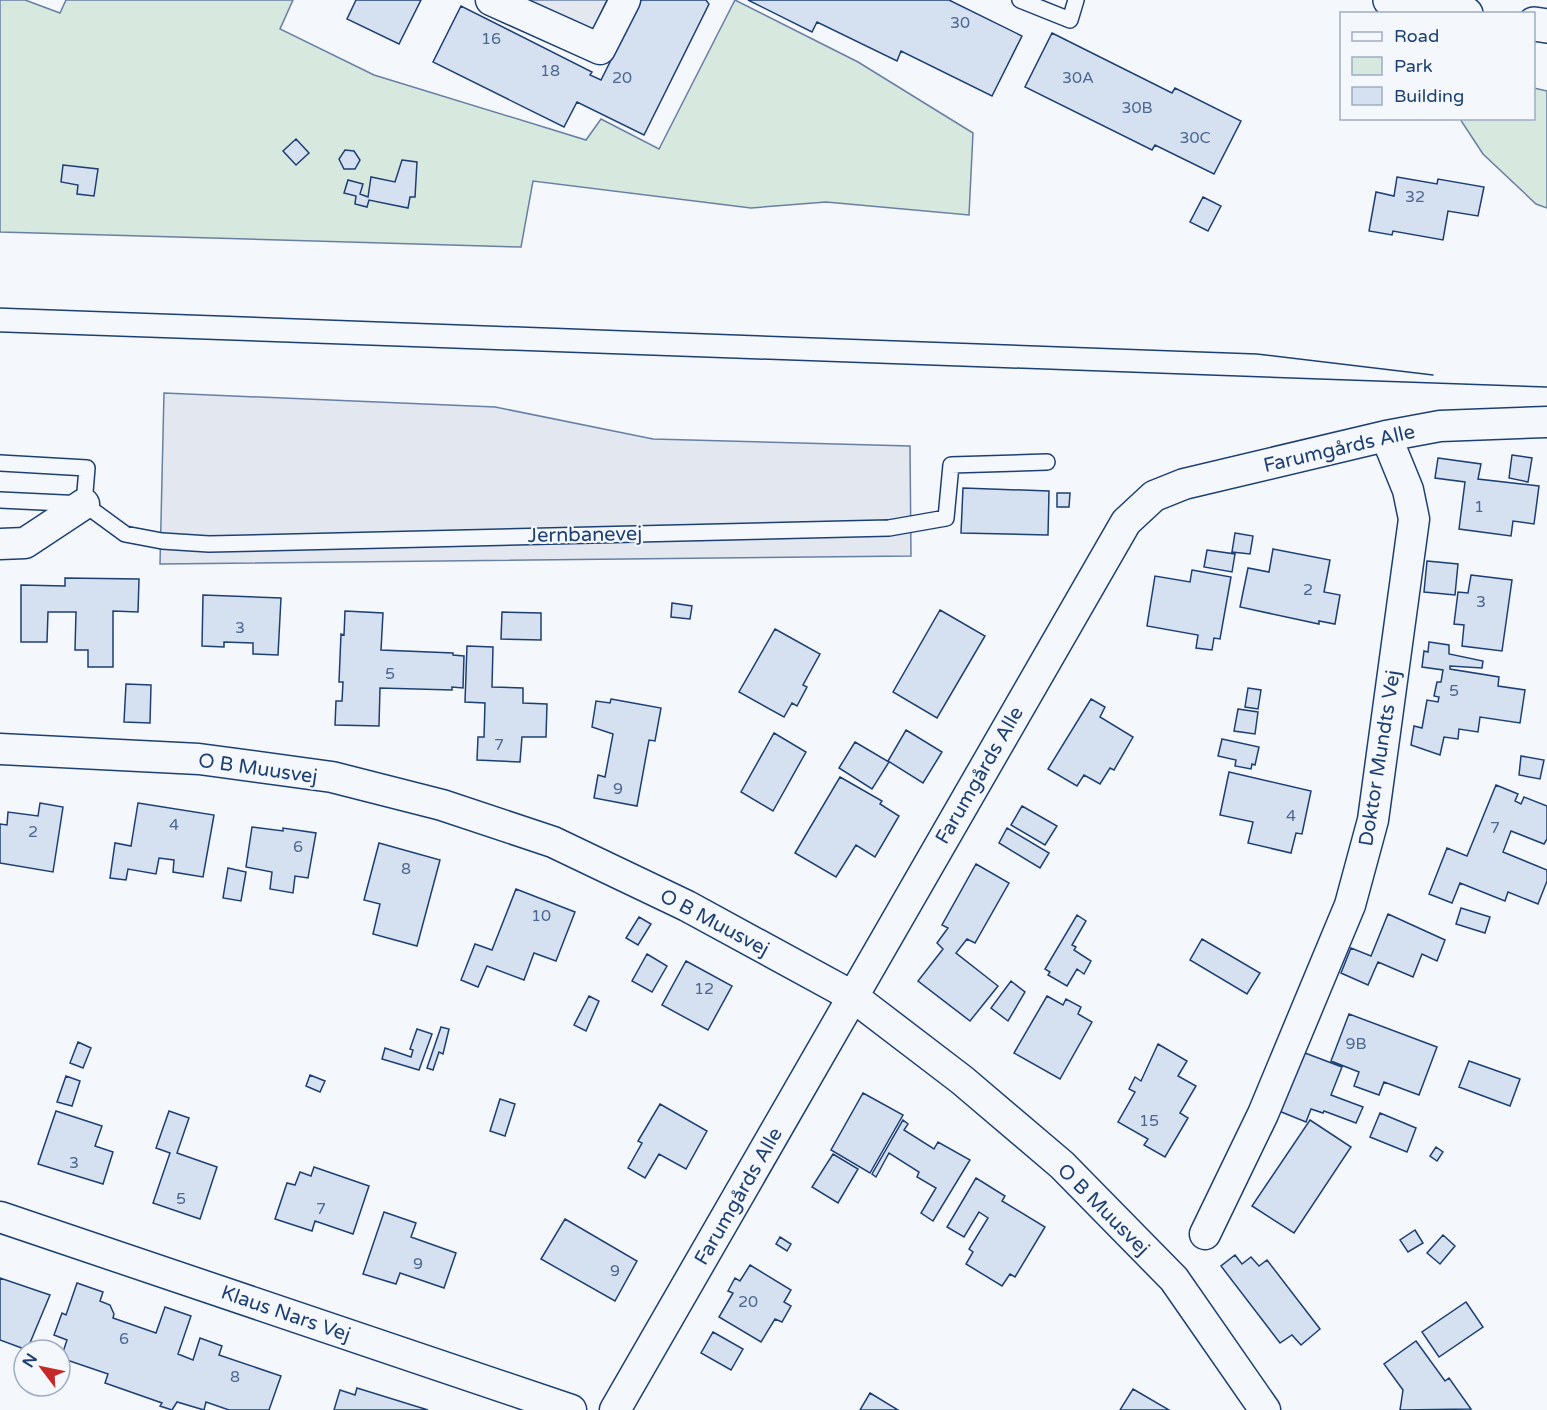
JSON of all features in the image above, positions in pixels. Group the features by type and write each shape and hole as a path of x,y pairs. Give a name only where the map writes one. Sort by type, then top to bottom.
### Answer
{"street":[{"path":"491,0 600,49 625,0"},
{"path":"1390,0 1436,4 1460,12"},
{"name":"Farumgårds Alle","path":"615,1410 1126,522 1154,496 1184,484 1386,436 1440,426 1547,422"},
{"name":"Doktor Mundts Vej","path":"1205,1234 1263,1114 1350,905 1372,820 1414,519 1408,490 1386,436"},
{"path":"0,544 25,543 84,504"},
{"name":"O B Muusvej","path":"0,749 199,759 332,777 442,805 561,845 687,906 852,996 962,1080 1074,1177 1174,1279 1265,1410"},
{"name":"Klaus Nars Vej","path":"0,1217 571,1410"}],"lane":[{"path":"1020,0 1070,20 1076,0"},
{"name":"Jernbanevej","path":"84,504 125,534 162,541 209,544 889,528 946,518 951,465 1047,462"},
{"path":"0,464 87,468 84,504 0,500"}],"green space":[{"path":"0,0 25,0 60,13 66,0 293,0 280,29 374,75 586,140 601,119 659,149 735,0 858,62 973,133 969,215 826,202 751,208 533,181 521,247 0,232"},
{"path":"1535,88 1547,91 1547,208 1536,204 1483,154 1461,120 1535,120"}],"shaded area":[{"path":"519,0 607,0 591,34"},
{"path":"164,393 495,407 653,439 910,446 911,556 160,564"}],"building":[{"path":"356,0 421,0 399,44 347,19"},
{"path":"641,0 706,0 709,4 644,135 577,102 564,127 433,62 461,6 592,72 590,75 601,80"},
{"path":"748,0 949,0 1022,36 992,96 901,51 897,61 817,22 812,32"},
{"path":"1052,33 1172,93 1175,88 1241,121 1214,174 1155,145 1152,150 1025,87"},
{"path":"296,139 309,153 296,165 283,151"},
{"path":"345,150 354,151 360,160 355,169 344,169 339,159"},
{"path":"402,160 417,162 415,197 410,197 408,208 369,200 367,207 355,204 356,196 344,193 348,180 363,184 360,194 368,197 371,177 395,182"},
{"path":"63,165 98,169 94,196 77,194 78,185 61,182"},
{"path":"1397,177 1437,184 1438,179 1484,187 1478,216 1448,211 1443,240 1393,231 1392,235 1369,231 1376,192 1394,196"},
{"path":"1203,197 1221,206 1208,231 1190,222"},
{"path":"1512,455 1532,458 1528,482 1509,478"},
{"path":"1438,458 1481,464 1478,479 1539,486 1534,524 1513,521 1511,536 1459,529 1465,482 1435,478"},
{"path":"963,488 1049,491 1048,535 961,533"},
{"path":"1057,493 1070,493 1069,507 1057,507"},
{"path":"1235,533 1253,536 1250,554 1232,552"},
{"path":"1273,549 1330,560 1324,592 1340,595 1335,624 1319,621 1319,624 1240,607 1248,568 1269,572"},
{"path":"1207,550 1235,554 1232,572 1204,567"},
{"path":"1427,561 1458,564 1455,595 1424,592"},
{"path":"1192,570 1231,577 1220,639 1214,638 1212,650 1196,648 1198,635 1147,626 1155,576 1190,582"},
{"path":"1471,575 1512,580 1502,651 1462,646 1464,625 1454,624 1458,592 1468,593"},
{"path":"65,578 139,579 138,612 113,611 113,667 88,667 88,650 75,650 76,612 48,612 47,642 21,642 21,585 65,586"},
{"path":"203,595 281,598 278,655 253,654 253,643 224,642 224,647 202,646"},
{"path":"672,603 692,606 690,619 671,617"},
{"path":"940,610 985,636 937,718 893,692"},
{"path":"345,611 383,613 381,650 453,653 453,655 464,656 463,688 452,687 452,690 380,688 379,726 335,725 336,701 342,701 343,682 339,682 341,634 344,635"},
{"path":"502,612 541,613 541,640 501,639"},
{"path":"775,629 820,654 803,685 807,687 797,706 792,703 784,717 739,692"},
{"path":"1429,642 1449,645 1449,654 1483,661 1482,668 1450,666 1450,669 1499,677 1498,686 1525,690 1520,723 1480,717 1478,732 1459,729 1458,739 1444,737 1440,755 1411,745 1414,726 1422,728 1427,700 1438,702 1439,697 1434,696 1437,682 1441,682 1443,670 1422,667 1424,651 1428,652"},
{"path":"467,646 493,647 492,687 523,688 523,703 547,704 546,737 522,737 520,762 477,760 478,737 484,737 485,703 465,702"},
{"path":"126,684 151,685 150,723 124,722"},
{"path":"1248,688 1261,690 1258,709 1245,707"},
{"path":"611,699 661,708 655,741 649,740 637,806 594,798 598,775 605,777 613,734 592,727 596,701 610,703"},
{"path":"1091,699 1105,707 1100,717 1133,737 1114,770 1110,768 1100,784 1084,775 1077,786 1048,769"},
{"path":"1238,709 1258,712 1255,734 1234,731"},
{"path":"906,730 942,752 923,783 888,761"},
{"path":"774,733 806,752 773,811 741,792"},
{"path":"1222,739 1259,747 1255,765 1252,764 1251,769 1235,766 1236,760 1218,756"},
{"path":"855,742 889,762 872,789 839,768"},
{"path":"1521,756 1544,760 1540,779 1519,775"},
{"path":"1229,772 1311,791 1302,834 1296,833 1291,853 1248,843 1253,822 1220,815"},
{"path":"840,777 882,801 880,804 899,816 875,857 856,845 836,877 795,853"},
{"path":"1496,785 1518,794 1515,801 1521,804 1524,797 1547,806 1547,839 1544,844 1511,831 1503,852 1547,870 1547,881 1538,904 1508,892 1505,901 1460,883 1452,903 1429,894 1447,848 1467,856"},
{"path":"40,803 63,807 53,872 0,863 0,824 7,825 8,812 38,816"},
{"path":"138,803 214,815 203,877 173,872 174,860 159,858 156,874 128,869 126,880 110,878 115,843 131,846"},
{"path":"1022,806 1057,826 1045,845 1011,825"},
{"path":"252,827 283,831 283,828 316,833 308,878 295,876 293,893 270,889 272,872 246,867"},
{"path":"1007,828 1049,853 1040,868 999,843"},
{"path":"379,843 440,860 417,946 373,934 380,904 364,900"},
{"path":"976,864 1009,883 975,943 967,939 956,953 998,986 970,1021 918,981 943,949 937,943 948,928 942,925"},
{"path":"228,868 246,872 241,901 223,898"},
{"path":"516,889 575,912 556,961 534,953 524,980 487,966 478,987 461,980 475,944 492,950"},
{"path":"1461,908 1490,917 1485,933 1456,924"},
{"path":"1388,914 1445,940 1437,961 1422,954 1413,977 1378,962 1368,985 1341,973 1351,948 1371,956"},
{"path":"1077,915 1086,921 1072,945 1076,947 1074,950 1091,961 1084,974 1077,969 1067,986 1048,975 1050,972 1045,969"},
{"path":"639,917 651,924 638,945 626,938"},
{"path":"1202,939 1260,973 1247,994 1190,960"},
{"path":"647,954 667,966 652,992 632,981"},
{"path":"686,961 732,986 708,1030 662,1005"},
{"path":"1011,981 1025,992 1008,1021 991,1008"},
{"path":"589,996 599,1001 586,1031 574,1025"},
{"path":"1047,996 1063,1005 1066,999 1081,1007 1078,1014 1092,1022 1060,1079 1014,1053"},
{"path":"1349,1014 1437,1047 1419,1095 1384,1082 1379,1095 1354,1086 1359,1072 1331,1061"},
{"path":"441,1027 449,1029 443,1054 439,1052 433,1070 427,1068"},
{"path":"417,1029 432,1034 419,1070 382,1059 385,1048 411,1057 413,1050 410,1049"},
{"path":"78,1042 91,1048 83,1068 70,1063"},
{"path":"1158,1044 1187,1061 1178,1076 1196,1086 1180,1113 1188,1118 1165,1157 1144,1145 1148,1139 1118,1122 1135,1092 1129,1089 1135,1077 1141,1081"},
{"path":"1305,1053 1342,1067 1331,1095 1363,1107 1356,1123 1324,1111 1323,1113 1311,1109 1306,1122 1279,1111"},
{"path":"1469,1061 1520,1079 1510,1106 1459,1087"},
{"path":"310,1075 325,1081 320,1092 306,1086"},
{"path":"66,1076 80,1081 72,1106 57,1102"},
{"path":"863,1093 903,1115 870,1173 831,1150"},
{"path":"500,1099 515,1104 505,1136 490,1131"},
{"path":"660,1104 707,1131 686,1169 659,1154 645,1178 628,1168 642,1143 638,1141"},
{"path":"56,1111 102,1126 95,1146 113,1152 103,1184 38,1164"},
{"path":"169,1111 189,1118 177,1153 217,1167 200,1219 153,1203 170,1153 156,1148"},
{"path":"1380,1113 1416,1128 1407,1152 1370,1137"},
{"path":"903,1120 908,1124 904,1130 934,1149 938,1142 970,1160 933,1221 921,1213 936,1188 917,1177 919,1172 889,1153 876,1177 872,1174"},
{"path":"1310,1120 1351,1147 1294,1233 1252,1206"},
{"path":"1436,1147 1443,1152 1437,1161 1430,1156"},
{"path":"833,1154 858,1169 838,1203 812,1187"},
{"path":"314,1167 369,1186 353,1234 315,1221 312,1231 275,1219 287,1183 295,1185 300,1172 311,1176"},
{"path":"976,1178 1005,1196 1002,1201 1045,1227 1015,1277 1010,1274 1002,1286 966,1264 973,1252 969,1249 988,1218 979,1212 964,1237 947,1227"},
{"path":"384,1212 416,1223 411,1237 456,1253 444,1288 400,1273 396,1284 363,1274"},
{"path":"565,1219 637,1261 615,1301 541,1259"},
{"path":"1415,1230 1423,1243 1408,1252 1400,1240"},
{"path":"1443,1235 1455,1246 1440,1264 1427,1253"},
{"path":"780,1237 791,1244 787,1251 776,1244"},
{"path":"1235,1255 1242,1264 1251,1257 1259,1266 1267,1260 1320,1329 1301,1345 1292,1335 1280,1343 1221,1266"},
{"path":"750,1265 791,1290 784,1302 791,1306 782,1322 775,1319 761,1342 719,1317 733,1293 728,1291 735,1278 740,1281"},
{"path":"0,1278 50,1295 32,1338 12,1338 12,1344 0,1340"},
{"path":"77,1283 103,1292 100,1301 110,1305 114,1314 113,1318 156,1333 165,1307 191,1316 178,1354 193,1360 200,1338 222,1346 219,1355 281,1376 269,1410 229,1410 206,1402 204,1410 177,1402 172,1410 160,1406 162,1403 105,1383 108,1374 72,1362 72,1338 54,1335 62,1313 66,1315"},
{"path":"1466,1302 1483,1327 1439,1357 1422,1332"},
{"path":"713,1332 743,1349 731,1370 701,1353"},
{"path":"1416,1341 1445,1381 1449,1378 1471,1409 1400,1410 1403,1390 1384,1364"},
{"path":"357,1388 428,1410 334,1410 340,1390 355,1395"},
{"path":"1133,1389 1169,1410 1120,1410"},
{"path":"870,1393 898,1410 860,1410"}],"tram line":[{"path":"0,308 1257,354 1433,375"},
{"path":"0,332 1547,387"}]}
